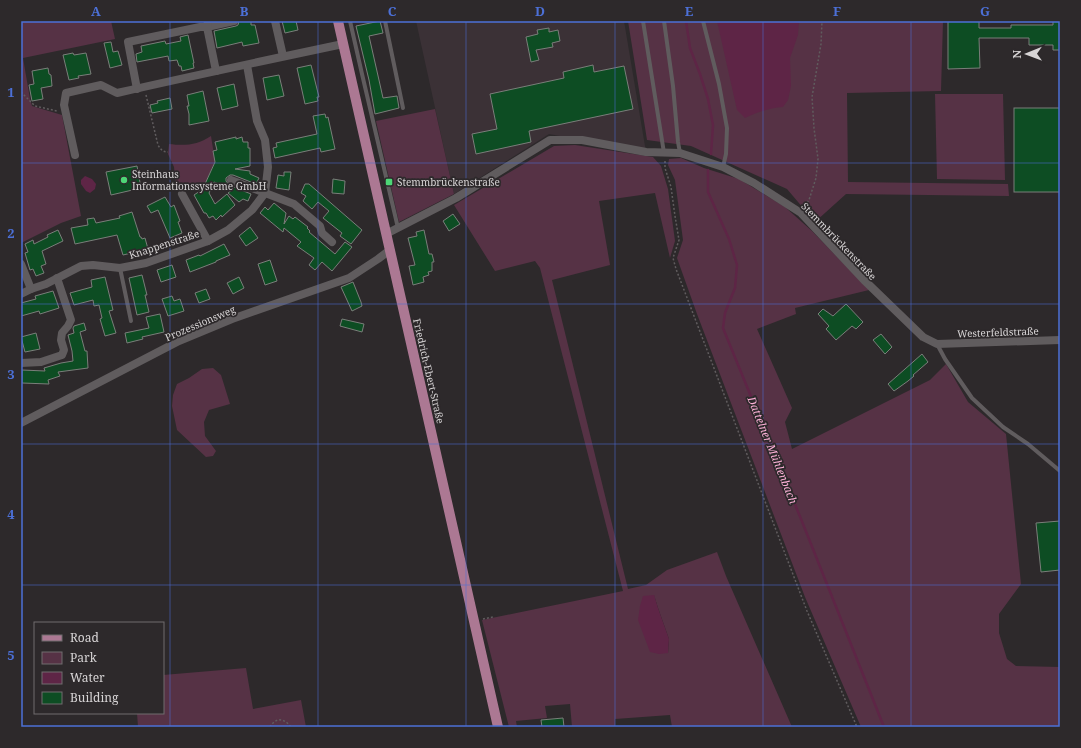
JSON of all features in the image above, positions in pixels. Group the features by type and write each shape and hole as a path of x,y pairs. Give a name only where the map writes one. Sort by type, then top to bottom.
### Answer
{"main road":[{"name":"Friedrich-Ebert-Straße","path":"338,21 498,727"}],"street":[{"path":"141,88 128,42 200,27 207,24 234,21"},
{"path":"275,21 283,56"},
{"path":"207,24 216,71"},
{"path":"75,155 64,105 66,93 101,85 116,93 343,44"},
{"path":"247,65 258,121 265,140 268,167 265,193"},
{"name":"Stemmbrückenstraße","path":"398,228 456,198 550,140 582,140 646,152 680,153 723,167 754,183 801,213 864,280 923,337 937,344"},
{"path":"231,180 294,204 320,226 322,234 332,242"},
{"name":"Knappenstraße","path":"21,294 46,284 81,266 93,265 120,268 146,262 208,241 228,230 252,210 265,193"},
{"name":"Knappenstraße","path":"182,194 208,241"},
{"path":"386,234 398,228"},
{"name":"Prozessionsweg","path":"21,423 179,341 232,319 349,278 390,250"},
{"path":"21,264 31,289"},
{"path":"21,363 41,362 62,355 64,350 61,340 62,333 71,320 57,278"},
{"name":"Westerfeldstraße","path":"937,344 1060,340"}],"lane":[{"path":"350,21 398,228"},
{"path":"384,21 404,108"},
{"path":"643,21 664,153"},
{"path":"664,21 680,153"},
{"path":"703,21 719,84 727,128 726,154 723,167"},
{"path":"120,268 131,321"},
{"path":"937,344 945,359 972,398 1003,427 1028,444 1060,470"}],"path":[{"path":"21,26 23,21"},
{"path":"801,213 809,200 816,178 818,158 812,97 821,44 822,21"},
{"path":"141,88 160,150 163,152 168,152"},
{"path":"21,92 35,106 66,113"},
{"path":"664,153 665,168 671,187 679,240 673,258 676,269 807,611 857,727"},
{"path":"270,727 278,720 285,721 291,727"}],"shaded area":[{"path":"416,21 624,21 646,152 549,134 454,194"}],"green space":[{"path":"21,21 111,21 115,39 23,58 32,106 62,115 81,216 61,223 21,243"},
{"path":"628,21 943,21 941,91 847,93 848,182 1008,184 1009,196 846,194 815,222 787,189 691,146 647,140"},
{"path":"935,94 1003,94 1005,180 937,179"},
{"path":"435,109 454,194 399,222 376,121"},
{"path":"211,136 215,161 205,184 192,191 190,187 180,193 176,187 174,167 168,154 169,144 191,144"},
{"path":"575,145 653,157 661,166 668,189 675,241 670,258 655,193 599,201 610,265 552,280 628,589 646,585 667,570 717,552 792,727 672,727 670,715 615,719 614,727 572,727 570,704 545,706 547,718 516,721 517,727 509,727 482,620 623,591 540,268 535,261 495,271 454,205 554,146","holes":["654,595 669,639 668,653"]},
{"path":"681,158 704,168 739,179 785,207 812,231 869,290 795,308 796,314 757,329 792,408 785,422 792,449 930,380 946,364 968,402 1006,434 1021,584 999,614 999,633 1007,659 1016,666 1060,667 1060,727 861,727 805,597 677,258 683,240 675,180 668,165 669,159"},
{"path":"213,368 221,375 230,404 209,410 204,422 205,436 216,451 213,456 206,457 177,430 172,406 173,395 177,384 202,369"},
{"path":"246,668 253,709 301,700 306,727 138,727 137,714 164,714 164,675"}],"water":[{"path":"717,21 799,21 798,35 790,58 791,86 788,100 783,107 773,108 745,118 737,110"},
{"path":"85,176 92,179 96,184 95,189 90,193 86,191 81,184 81,180"},
{"path":"654,595 669,639 668,653 659,654 650,652 638,620 643,596"}],"building":[{"path":"239,21 251,21 251,25 255,25 259,43 243,46 242,42 217,48 214,31 236,26 238,25"},
{"path":"282,21 296,21 298,30 285,33"},
{"path":"380,21 383,33 369,36 383,98 397,96 399,108 375,114 369,80 356,26"},
{"path":"948,21 979,21 979,28 1011,28 1011,25 1053,25 1053,21 1060,21 1060,50 1053,50 1053,45 1029,45 1029,38 979,38 980,68 948,69"},
{"path":"549,28 549,32 558,30 560,41 552,43 553,47 536,50 539,60 531,62 526,37 538,34 537,30"},
{"path":"188,35 194,68 182,71 177,60 169,61 168,56 137,62 136,54 142,52 141,46 165,41 166,44 181,41 180,37"},
{"path":"111,42 113,52 118,51 122,65 110,68 104,43"},
{"path":"73,53 74,55 86,53 91,74 78,76 79,78 69,80 63,55"},
{"path":"311,65 319,97 317,97 318,101 305,104 297,68"},
{"path":"593,65 594,72 624,66 633,109 529,131 531,142 476,154 472,134 497,129 490,94 564,78 563,72"},
{"path":"48,68 49,74 51,75 52,86 41,88 43,99 32,101 29,85 34,84 32,71"},
{"path":"279,75 284,96 267,100 263,78"},
{"path":"234,84 238,106 222,110 217,88"},
{"path":"203,91 209,121 189,125 187,106 189,106 187,95"},
{"path":"170,98 172,109 152,113 150,105 158,103 157,101"},
{"path":"1014,108 1060,108 1060,192 1014,192"},
{"path":"325,114 326,118 328,117 335,149 321,152 320,148 275,158 273,148 277,147 276,143 317,134 313,116"},
{"path":"236,137 236,139 242,137 243,142 248,142 248,148 250,148 250,166 235,169 250,171 250,174 259,178 256,184 233,175 226,178 229,185 251,194 248,201 243,199 239,202 228,193 232,190 214,182 209,193 215,204 227,194 235,205 222,217 221,215 216,220 213,216 209,218 206,213 204,213 194,195 200,191 199,188 205,184 215,162 213,151 217,150 215,142"},
{"name":"Steinhaus Informationssysteme GmbH","path":"137,166 141,188 111,195 106,172"},
{"path":"284,172 291,172 289,190 276,188 278,175 284,176"},
{"path":"333,179 345,181 344,194 332,193"},
{"path":"305,184 309,184 362,230 351,244 340,236 342,233 323,218 329,211 318,202 312,209 303,201 306,196 301,193"},
{"path":"165,197 171,207 174,205 180,221 178,222 182,233 170,238 158,210 151,213 147,206"},
{"path":"274,203 286,213 284,224 289,216 293,219 295,217 308,227 309,232 335,254 345,242 352,247 332,271 322,262 315,270 309,265 314,258 297,246 301,242 284,228 283,232 260,213 265,207 268,210"},
{"path":"132,212 140,237 142,239 145,238 148,249 123,255 117,235 75,244 71,228 88,225 87,219 94,218 96,223 120,218 119,216"},
{"path":"453,214 460,224 449,231 443,221"},
{"path":"250,227 258,238 246,246 239,236"},
{"path":"58,230 63,241 42,251 46,264 41,266 44,273 36,276 33,269 30,270 25,253 28,252 25,244 33,240 34,244 48,237 47,235"},
{"path":"424,230 429,254 432,254 434,262 432,262 432,271 428,272 429,275 423,277 424,282 413,285 409,266 415,265 408,238 417,236 416,232"},
{"path":"224,244 230,255 190,272 186,260 199,255 200,256"},
{"path":"270,260 277,281 265,285 258,264"},
{"path":"172,265 176,277 161,282 157,270"},
{"path":"142,275 149,312 137,315 129,278"},
{"path":"105,277 113,310 109,311 116,333 105,336 100,319 102,318 99,305 94,306 93,300 74,305 70,293 92,287 91,280"},
{"path":"239,277 244,288 233,294 227,283"},
{"path":"353,282 362,306 352,311 341,287"},
{"path":"206,289 210,299 199,303 195,293"},
{"path":"53,291 59,308 40,314 39,311 21,316 21,303 36,299 35,296"},
{"path":"172,296 174,301 180,299 184,311 168,316 162,299"},
{"path":"846,304 863,322 856,329 852,326 836,340 826,329 829,326 818,314 823,309 833,316"},
{"path":"160,314 164,332 142,337 143,339 127,343 125,333 149,328 146,317"},
{"path":"342,319 364,324 362,332 340,326"},
{"path":"84,323 86,330 80,332 85,351 87,351 88,368 58,372 60,376 48,380 49,384 22,383 22,370 45,371 44,368 73,361 68,335 74,333 74,326"},
{"path":"36,333 40,349 25,352 21,337"},
{"path":"881,334 892,347 885,354 873,340"},
{"path":"922,354 928,362 913,375 914,376 894,391 888,384"},
{"path":"1060,521 1060,570 1041,572 1036,523"},
{"path":"563,718 564,727 542,727 541,720"}],"waterway":[{"name":"Dattelner Mühlenbach","path":"686,21 690,48 708,99 713,125 711,154"},
{"name":"Dattelner Mühlenbach","path":"708,170 708,192 729,239 737,265 735,288 725,313 723,328 884,727"}],"place":[{"name":"Steinhaus Informationssysteme GmbH","path":"124,180"},
{"name":"Stemmbrückenstraße","path":"389,182"}]}
